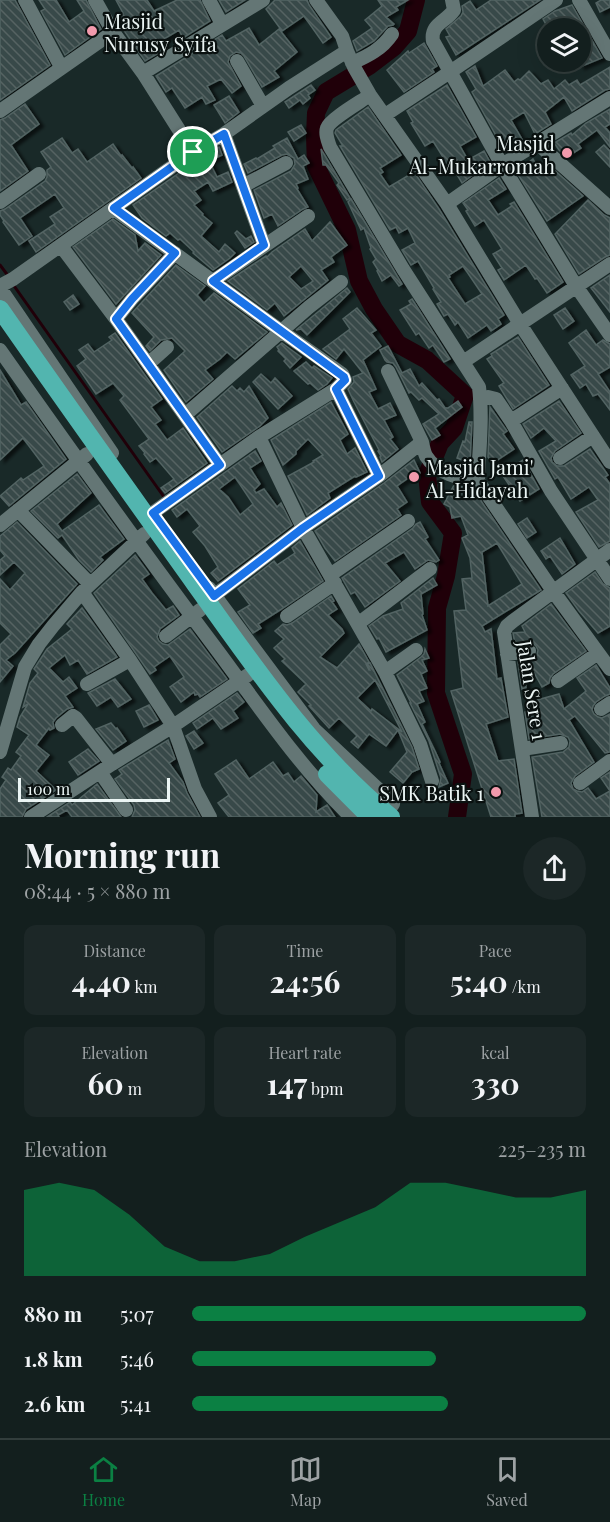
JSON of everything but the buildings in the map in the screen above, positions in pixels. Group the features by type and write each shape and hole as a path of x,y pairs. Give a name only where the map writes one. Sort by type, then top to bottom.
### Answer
{"highway":[{"path":"1,317 51,372 76,408 95,456 169,559 211,599 244,678 271,691"},
{"path":"1,317 46,406 95,456 132,489 145,526 166,536 169,559"},
{"path":"231,643 271,691 304,747 336,784 383,816"}],"street":[{"path":"25,0 61,67"},
{"path":"95,0 113,32 143,73 193,152"},
{"path":"209,0 222,24"},
{"path":"143,73 263,0"},
{"path":"316,0 342,36 351,60 367,89 447,204 520,324 610,462"},
{"path":"453,0 453,13 434,28 432,37 502,165 576,286 610,335"},
{"path":"385,115 556,0"},
{"path":"579,0 610,54"},
{"path":"0,111 113,32"},
{"path":"51,372 4,284 289,88 375,51 392,34"},
{"path":"237,61 263,106"},
{"path":"367,89 330,123 327,133 330,147 403,269 479,387 478,481 553,591 610,669"},
{"path":"447,204 502,165 610,98"},
{"path":"224,134 264,245"},
{"path":"537,143 610,208"},
{"path":"243,186 286,163"},
{"path":"0,202 39,174"},
{"path":"0,752 25,667 52,626 86,588 168,502 259,437 336,389 345,380 342,374 114,208"},
{"path":"213,281 308,216"},
{"path":"61,246 220,465"},
{"path":"116,319 175,253"},
{"path":"463,362 610,264"},
{"path":"185,415 309,306 341,282"},
{"path":"148,364 167,347"},
{"path":"0,350 46,406"},
{"path":"388,371 422,442 427,458 442,471 478,481"},
{"path":"511,421 562,388"},
{"path":"336,389 379,476"},
{"path":"480,399 488,397 495,399 511,421 551,491 610,579"},
{"path":"560,458 593,436"},
{"path":"259,437 303,528 386,672 420,744 432,781"},
{"path":"166,636 303,528 379,476 422,442"},
{"path":"10,518 95,456"},
{"path":"0,506 10,518 37,528 86,588 173,726 195,789 210,817"},
{"path":"287,616 408,521"},
{"name":"Jalan Sere 1","path":"532,817 504,632 507,626 610,550"},
{"path":"359,623 430,569"},
{"path":"386,672 416,650"},
{"path":"507,654 529,651"},
{"path":"558,681 598,653"},
{"path":"87,684 130,660"},
{"path":"31,817 244,678"},
{"path":"271,691 390,798 393,804 383,816"},
{"path":"271,691 297,759 351,817"},
{"path":"62,725 73,716 76,718 106,768 126,810"},
{"path":"522,749 561,743"},
{"path":"580,783 610,761"}],"waterway":[{"path":"416,0 408,31 394,47 369,66 326,92 316,113 316,166 347,230 359,281 374,309 398,344 427,360 465,395 454,428 440,443 427,475 430,502 453,533 446,576 437,608 436,693 463,774 457,817"},
{"path":"0,265 9,277"},
{"path":"12,283 164,497"}],"place":[{"name":"Masjid Nurusy Syifa","path":"92,31"},
{"name":"Masjid Al-Mukarromah","path":"567,153"},
{"name":"Masjid Jami' Al-Hidayah","path":"414,477"},
{"name":"SMK Batik 1","path":"496,792"}],"route":[{"path":"224,134 264,245 213,281 342,374 345,380 336,389 379,476 303,528 214,596 153,513 220,465 116,319 175,253 114,208 193,152 224,134"}]}
